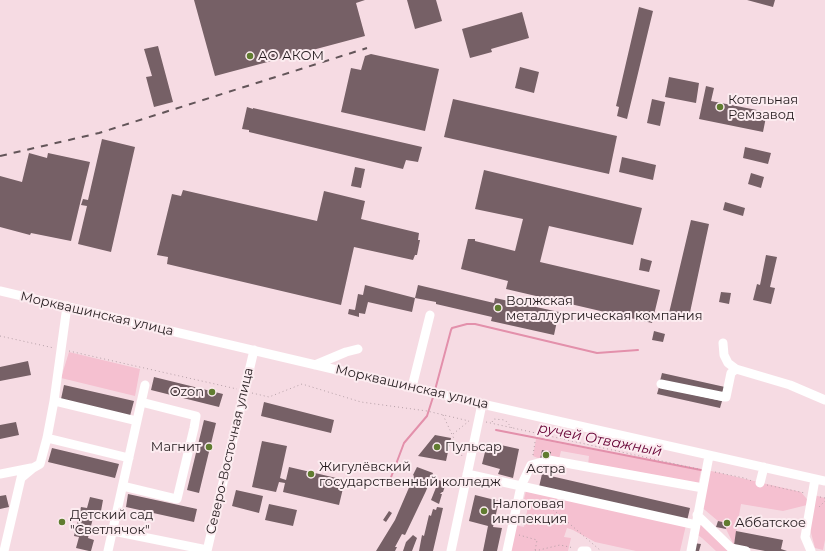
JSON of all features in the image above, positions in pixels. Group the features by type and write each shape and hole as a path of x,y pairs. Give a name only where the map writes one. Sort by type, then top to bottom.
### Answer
{"street":[{"name":"Морквашинская улица","path":"0,291 482,404 825,481"},
{"path":"4,551 21,478 32,468 40,464 47,438 54,401 66,306"},
{"path":"412,387 430,315"},
{"path":"723,343 724,355 728,363 736,369 790,385 825,400"},
{"path":"315,364 358,349"},
{"name":"Северо-Восточная улица","path":"207,551 254,350"},
{"path":"661,384 724,397 726,396 731,373 736,369"},
{"path":"108,551 145,385"},
{"path":"54,401 137,421"},
{"path":"123,486 177,499 194,428 196,416 141,402"},
{"path":"451,551 482,404"},
{"path":"47,438 129,458"},
{"path":"691,551 709,456"},
{"path":"507,551 521,486 531,465 549,460 703,488"},
{"path":"760,483 764,467"},
{"path":"0,474 32,468"},
{"path":"468,471 521,486 696,525"},
{"path":"811,551 805,537 815,479"},
{"path":"697,515 731,548 746,551"},
{"path":"113,531 207,551"}],"path":[{"path":"0,336 269,397 302,384 361,402 427,411 470,421 452,435"},
{"path":"442,415 468,471"},
{"path":"491,423 494,419 505,420 514,429"},
{"path":"478,423 491,423 744,478 812,495"},
{"path":"531,465 535,442"},
{"path":"458,448 463,447"},
{"path":"540,498 602,551"},
{"path":"516,534 537,540 535,551 560,545 584,551"}],"shaded area":[{"path":"69,352 140,369 135,396 61,378"},
{"path":"536,439 701,470 698,486 588,465 589,456 561,451 559,459 550,458 542,450 540,459 533,456"},
{"path":"707,470 801,492 811,504 783,511 741,504 734,545 726,529 727,523 718,521 699,505"},
{"path":"526,491 686,525 680,551 636,551 595,542 567,528 564,537 571,538 568,551 508,551 514,525 524,527 529,501 524,499"},
{"path":"814,495 825,498 825,540 823,550 815,548 810,529"},
{"path":"701,521 737,551 716,551 695,533"}],"building":[{"name":"АО АКОМ","path":"194,0 365,0 356,3 365,36 215,76"},
{"path":"407,0 436,0 442,21 415,29"},
{"path":"747,0 775,0 773,7"},
{"path":"639,7 653,11 627,119 617,116 619,107 616,106"},
{"path":"522,12 529,38 491,49 492,52 470,58 462,29"},
{"path":"158,46 173,102 154,107 146,77 152,76 144,49"},
{"path":"371,54 439,69 425,131 341,112 351,68 361,70 365,56"},
{"path":"520,67 539,72 534,93 515,88"},
{"path":"669,77 699,83 696,103 665,97"},
{"name":"Котельная Ремзавод","path":"706,86 714,88 711,101 767,112 763,132 699,119"},
{"path":"453,99 617,136 609,174 444,137"},
{"path":"652,99 665,102 660,126 647,123"},
{"path":"247,107 422,147 418,162 406,160 403,169 249,132 249,130 242,129"},
{"path":"102,139 135,147 111,252 78,244 87,206 81,205 83,199 88,200"},
{"path":"745,147 771,153 768,164 743,158"},
{"path":"29,153 47,158 48,153 90,162 71,241 31,233 30,235 0,227 0,176 22,182"},
{"path":"622,157 656,165 653,180 619,172"},
{"path":"355,167 365,169 361,188 351,186"},
{"path":"484,170 642,208 633,245 549,226 540,262 660,290 652,323 506,289 508,281 461,269 468,239 475,239 475,241 515,251 523,219 475,209"},
{"path":"751,173 764,177 761,188 748,184"},
{"path":"183,190 317,221 324,191 365,201 361,219 419,233 418,240 420,240 417,255 415,255 413,260 354,247 341,305 167,264 168,257 157,255 172,194 181,196"},
{"path":"725,202 745,208 743,216 723,210"},
{"path":"691,220 709,224 689,317 669,313"},
{"path":"766,255 777,257 770,287 775,288 771,304 753,300 757,284 760,285"},
{"path":"641,258 652,261 649,272 639,270"},
{"path":"365,285 415,298 412,312 368,302 365,314 359,313 359,317 348,314 349,309 355,310 358,294 363,295"},
{"name":"Волжская металлургическая компания","path":"418,285 494,303 495,298 559,312 554,335 491,321 492,317 415,298"},
{"path":"721,292 731,293 729,304 719,302"},
{"path":"654,331 665,334 663,342 652,340"},
{"path":"28,361 31,375 0,381 0,367"},
{"path":"662,373 725,387 723,395 660,381"},
{"path":"154,377 223,394 219,407 151,390"},
{"path":"64,385 134,401 130,416 61,399"},
{"path":"659,387 722,401 720,408 657,394"},
{"path":"264,402 334,420 331,433 261,416"},
{"path":"204,420 216,423 199,493 187,490"},
{"path":"16,422 19,435 0,439 0,425"},
{"name":"Пульсар","path":"435,435 451,438 446,461 418,456"},
{"path":"262,441 287,446 280,478 286,480 289,467 345,480 339,505 283,492 285,483 279,482 276,492 252,487"},
{"path":"496,444 519,449 513,478 498,474 500,469 482,464 486,448 494,450"},
{"path":"52,448 119,464 115,478 48,462"},
{"name":"Астра","path":"542,450 551,452 550,458 540,459"},
{"path":"417,467 433,473 406,533 405,535 402,534 395,547 397,547 395,551 376,551 395,520"},
{"path":"542,474 690,508 687,521 539,487"},
{"path":"439,480 446,483 443,492 440,494 442,494 439,504 431,500"},
{"path":"236,490 263,496 259,513 232,506"},
{"path":"128,494 197,509 194,522 126,507"},
{"path":"6,495 9,507 0,509 0,496"},
{"name":"Налоговая инспекция","path":"475,495 499,501 493,527 502,528 497,551 483,551 488,526 469,521"},
{"path":"90,497 103,500 101,511 95,510 88,538 94,540 91,551 89,551 76,548 79,537 74,536 81,507 87,508"},
{"path":"269,504 297,510 293,526 265,520"},
{"path":"437,507 443,508 433,551 419,551 422,535 424,536 429,515 431,516 433,509 436,510"},
{"path":"389,511 392,513 386,522 383,520"},
{"path":"718,521 727,523 726,529 716,527"},
{"path":"736,531 783,540 781,549 787,551 765,551 734,545"},
{"path":"413,535 417,538 412,551 403,551 406,542"},
{"path":"693,543 701,544 699,551 692,551"}],"waterway":[{"name":"ручей Отважный","path":"435,390 451,330 452,328 467,324 475,324 597,353 638,350"},
{"name":"ручей Отважный","path":"390,480 404,443 427,416 434,394"},
{"name":"ручей Отважный","path":"496,430 701,470"}],"railway":[{"path":"0,156 99,133 367,48"}],"place":[{"name":"АО АКОМ","path":"250,56"},
{"name":"Котельная Ремзавод","path":"720,107"},
{"name":"Волжская металлургическая компания","path":"498,308"},
{"name":"Ozon","path":"212,392"},
{"name":"Магнит","path":"209,447"},
{"name":"Пульсар","path":"437,447"},
{"name":"Астра","path":"546,455"},
{"name":"Жигулёвский государственный колледж","path":"311,474"},
{"name":"Налоговая инспекция","path":"484,511"},
{"name":"Детский сад \"Светлячок\"","path":"62,522"},
{"name":"Аббатское","path":"727,523"}]}
